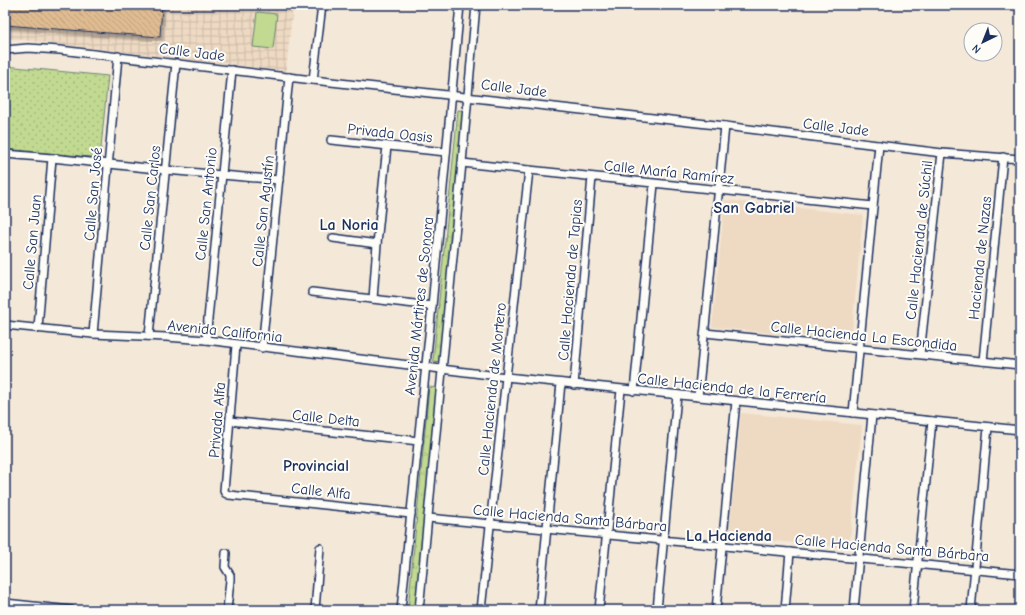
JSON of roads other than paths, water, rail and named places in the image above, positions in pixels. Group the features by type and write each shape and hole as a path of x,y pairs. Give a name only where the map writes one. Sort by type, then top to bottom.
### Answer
{"street":[{"path":"314,80 322,5"},
{"name":"Avenida Mártires de Sonora","path":"401,610 419,441 460,5"},
{"name":"Avenida Mártires de Sonora","path":"419,610 469,96 476,5"},
{"name":"Calle Jade","path":"5,50 43,48 118,56 314,80 469,96 725,126 942,153 1020,159"},
{"name":"Calle San José","path":"93,334 118,56"},
{"name":"Calle San Carlos","path":"149,336 176,63"},
{"name":"Calle San Antonio","path":"206,340 232,70"},
{"name":"Calle San Agustín","path":"262,348 289,77"},
{"path":"698,397 725,126"},
{"name":"Privada Oasis","path":"331,140 446,152"},
{"path":"853,413 878,145"},
{"path":"373,299 387,146"},
{"name":"Calle Hacienda de Súchil","path":"920,354 942,153"},
{"path":"5,154 279,180"},
{"name":"Hacienda de Nazas","path":"983,361 1003,157"},
{"name":"Calle San Juan","path":"38,328 52,158"},
{"name":"Calle María Ramírez","path":"462,164 873,206"},
{"name":"Calle Hacienda de Mortero","path":"481,610 528,170"},
{"name":"Calle Hacienda de Tapias","path":"574,385 592,177"},
{"path":"634,391 654,184"},
{"path":"333,238 377,244"},
{"path":"312,292 432,306"},
{"name":"Avenida California","path":"5,325 93,334 206,340 442,370"},
{"name":"Calle Hacienda La Escondida","path":"705,333 1020,365"},
{"name":"Privada Alfa","path":"229,495 224,491 236,345"},
{"name":"Calle Hacienda de la Ferrería","path":"442,370 621,390 1020,430"},
{"path":"540,610 561,383"},
{"path":"599,610 621,390"},
{"path":"657,610 677,395"},
{"path":"716,610 736,401"},
{"path":"854,610 872,415"},
{"name":"Calle Delta","path":"230,421 419,441"},
{"path":"912,610 932,421"},
{"path":"970,610 988,427"},
{"name":"Calle Alfa","path":"229,495 411,514"},
{"name":"Calle Hacienda Santa Bárbara","path":"428,518 1020,574"},
{"path":"315,610 320,548"},
{"path":"785,610 790,552"},
{"path":"226,553 225,567 230,575 227,610"},
{"path":"5,603 71,610"}],"district":[{"name":"San Gabriel","path":"754,207"},
{"name":"La Noria","path":"349,224"},
{"name":"Provincial","path":"316,465"},
{"name":"La Hacienda","path":"729,535"}]}
